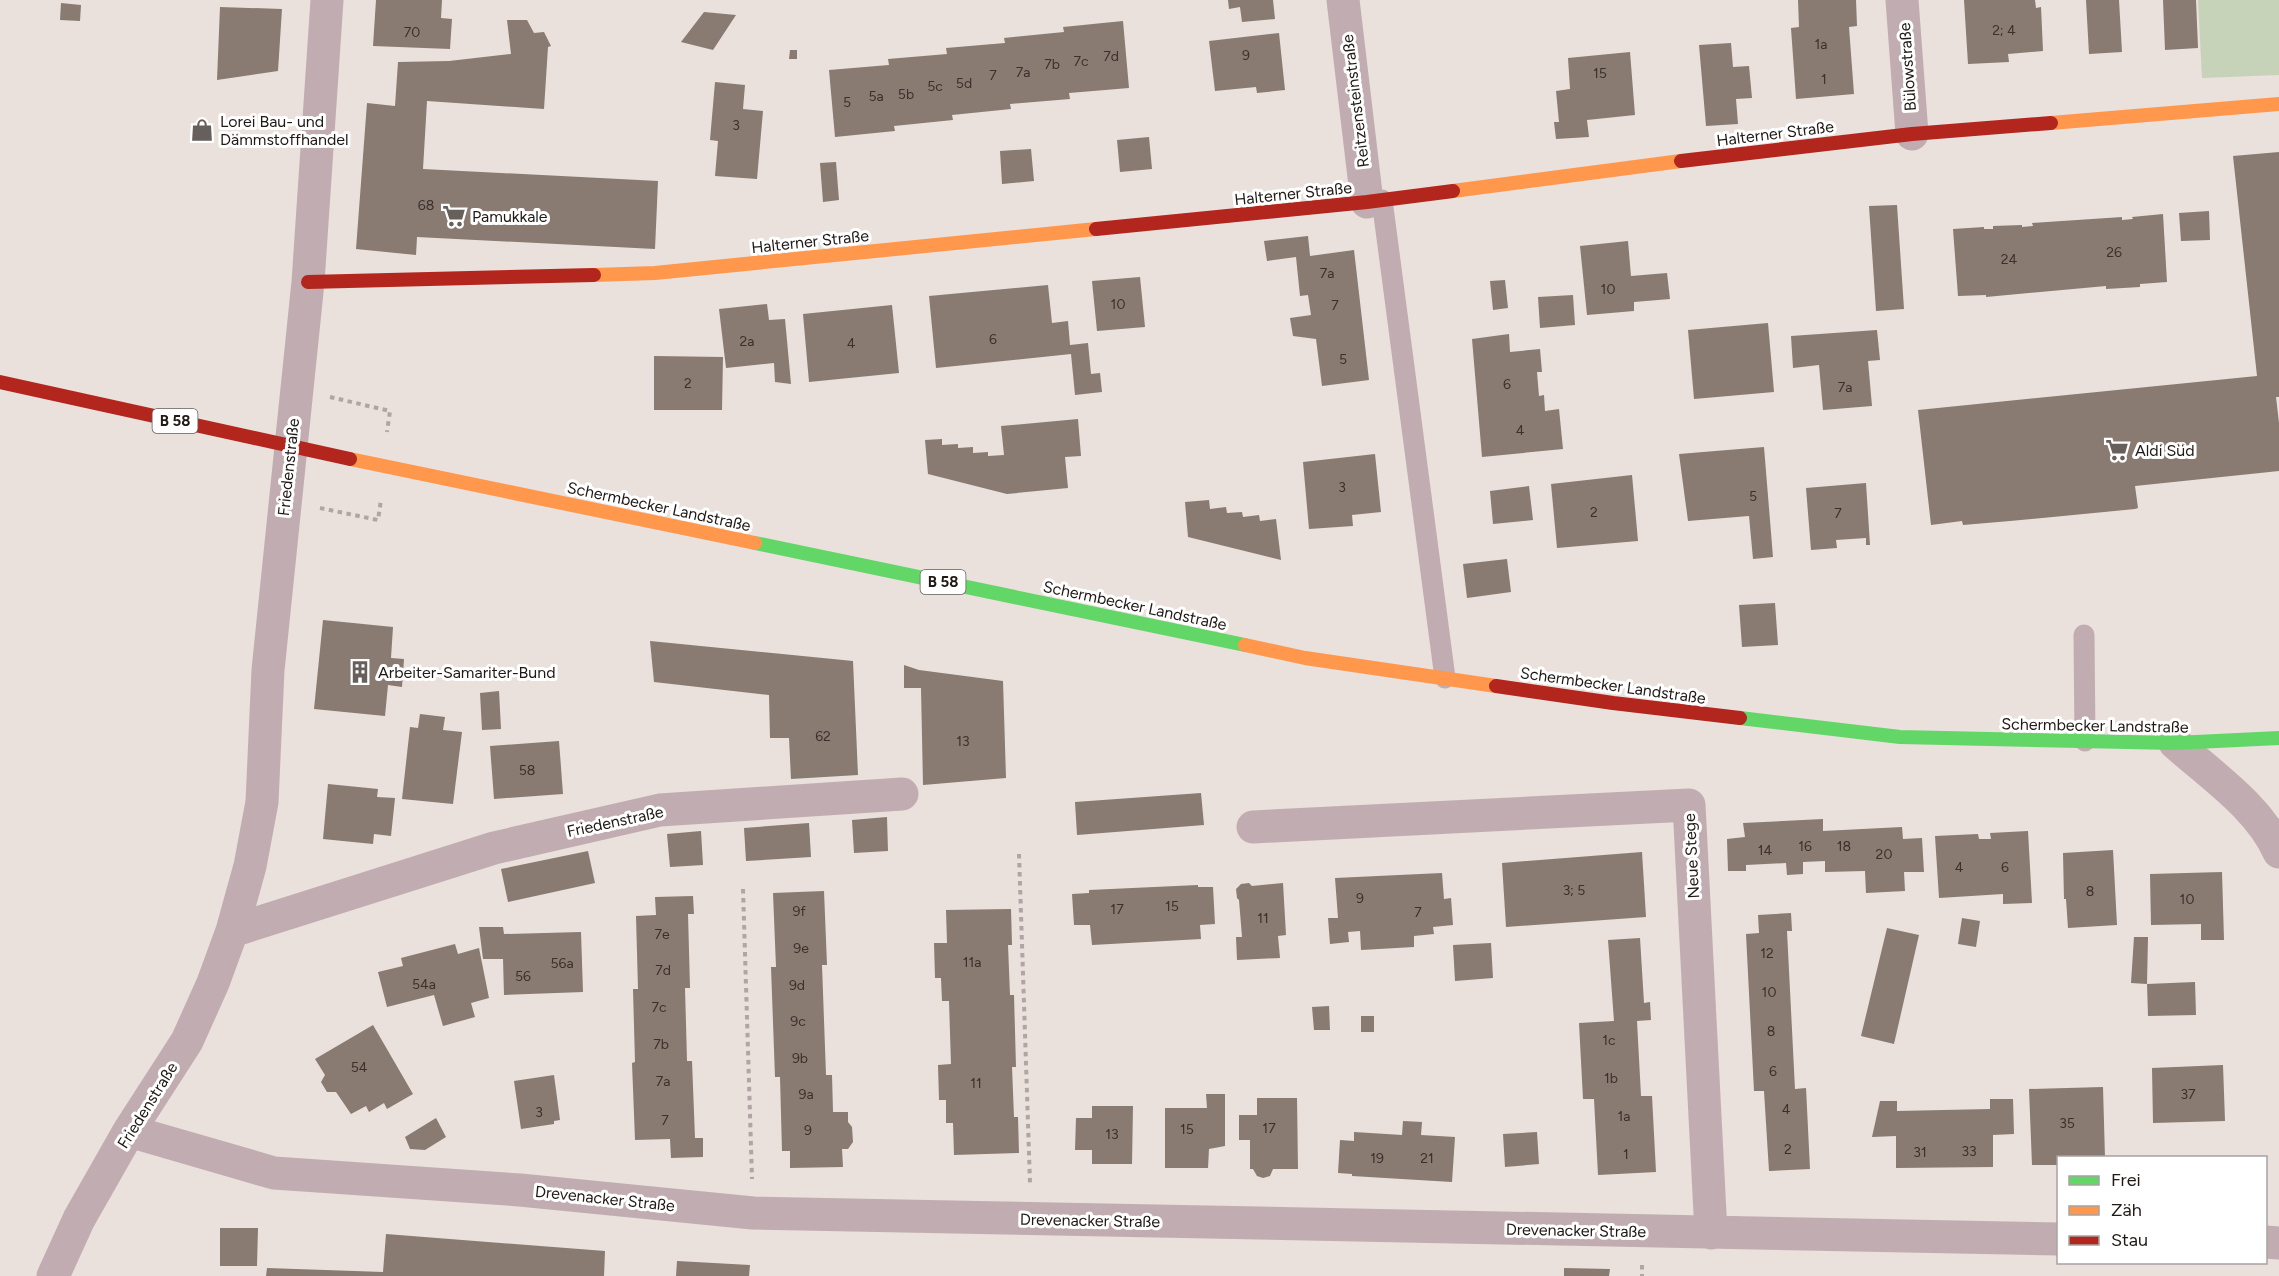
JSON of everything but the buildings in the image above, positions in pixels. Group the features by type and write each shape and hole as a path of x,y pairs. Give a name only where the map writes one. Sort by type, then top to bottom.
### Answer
{"main road":[{"name":"Halterner Straße","path":"308,282 655,273 1375,201 1725,155 1912,134 2279,104"},
{"name":"Schermbecker Landstraße","path":"0,382 384,466 1305,658 1612,703 1873,735 2175,743 2279,738"}],"street":[{"name":"Friedenstraße","path":"53,1276 79,1219 129,1131 187,1041 213,983 232,931 250,866 262,802 268,670 308,282 327,0"},
{"name":"Reitzensteinstraße","path":"1343,0 1375,201"},
{"name":"Bülowstraße","path":"1902,0 1912,134"},
{"path":"2175,743 2249,808 2273,838 2279,852"},
{"name":"Friedenstraße","path":"232,931 494,848 660,810 902,794"},
{"name":"Neue Stege","path":"1253,826 1689,805 1711,1233"},
{"name":"Drevenacker Straße","path":"129,1131 274,1173 520,1190 753,1213 2057,1239"}],"lane":[{"path":"1375,201 1445,678"},
{"path":"2084,635 2085,741"}],"path":[{"path":"284,500 378,519 390,411 297,390"},
{"path":"1019,854 1031,1219"},
{"path":"743,889 753,1213"}],"green space":[{"path":"2198,0 2279,0 2279,75 2202,78"}],"traffic: fast":[{"path":"755,543 1245,645"},
{"path":"1740,718 1900,737 2175,743 2279,738"}],"traffic: slow":[{"path":"2051,123 2279,104"},
{"path":"1453,191 1681,161"},
{"path":"594,275 655,273 1096,229"},
{"path":"350,459 755,543"},
{"path":"1245,645 1305,658 1496,686"}],"traffic: jam":[{"path":"1681,161 1912,134 2051,123"},
{"path":"1096,229 1367,202 1453,191"},
{"path":"308,282 594,275"},
{"path":"0,382 350,459"},
{"path":"1496,686 1740,718"}],"place":[{"name":"Lorei Bau- und Dämmstoffhandel","path":"202,130"},
{"name":"Pamukkale","path":"454,216"},
{"name":"Aldi Süd","path":"2117,450"},
{"name":"Arbeiter-Samariter-Bund","path":"360,672"}]}
